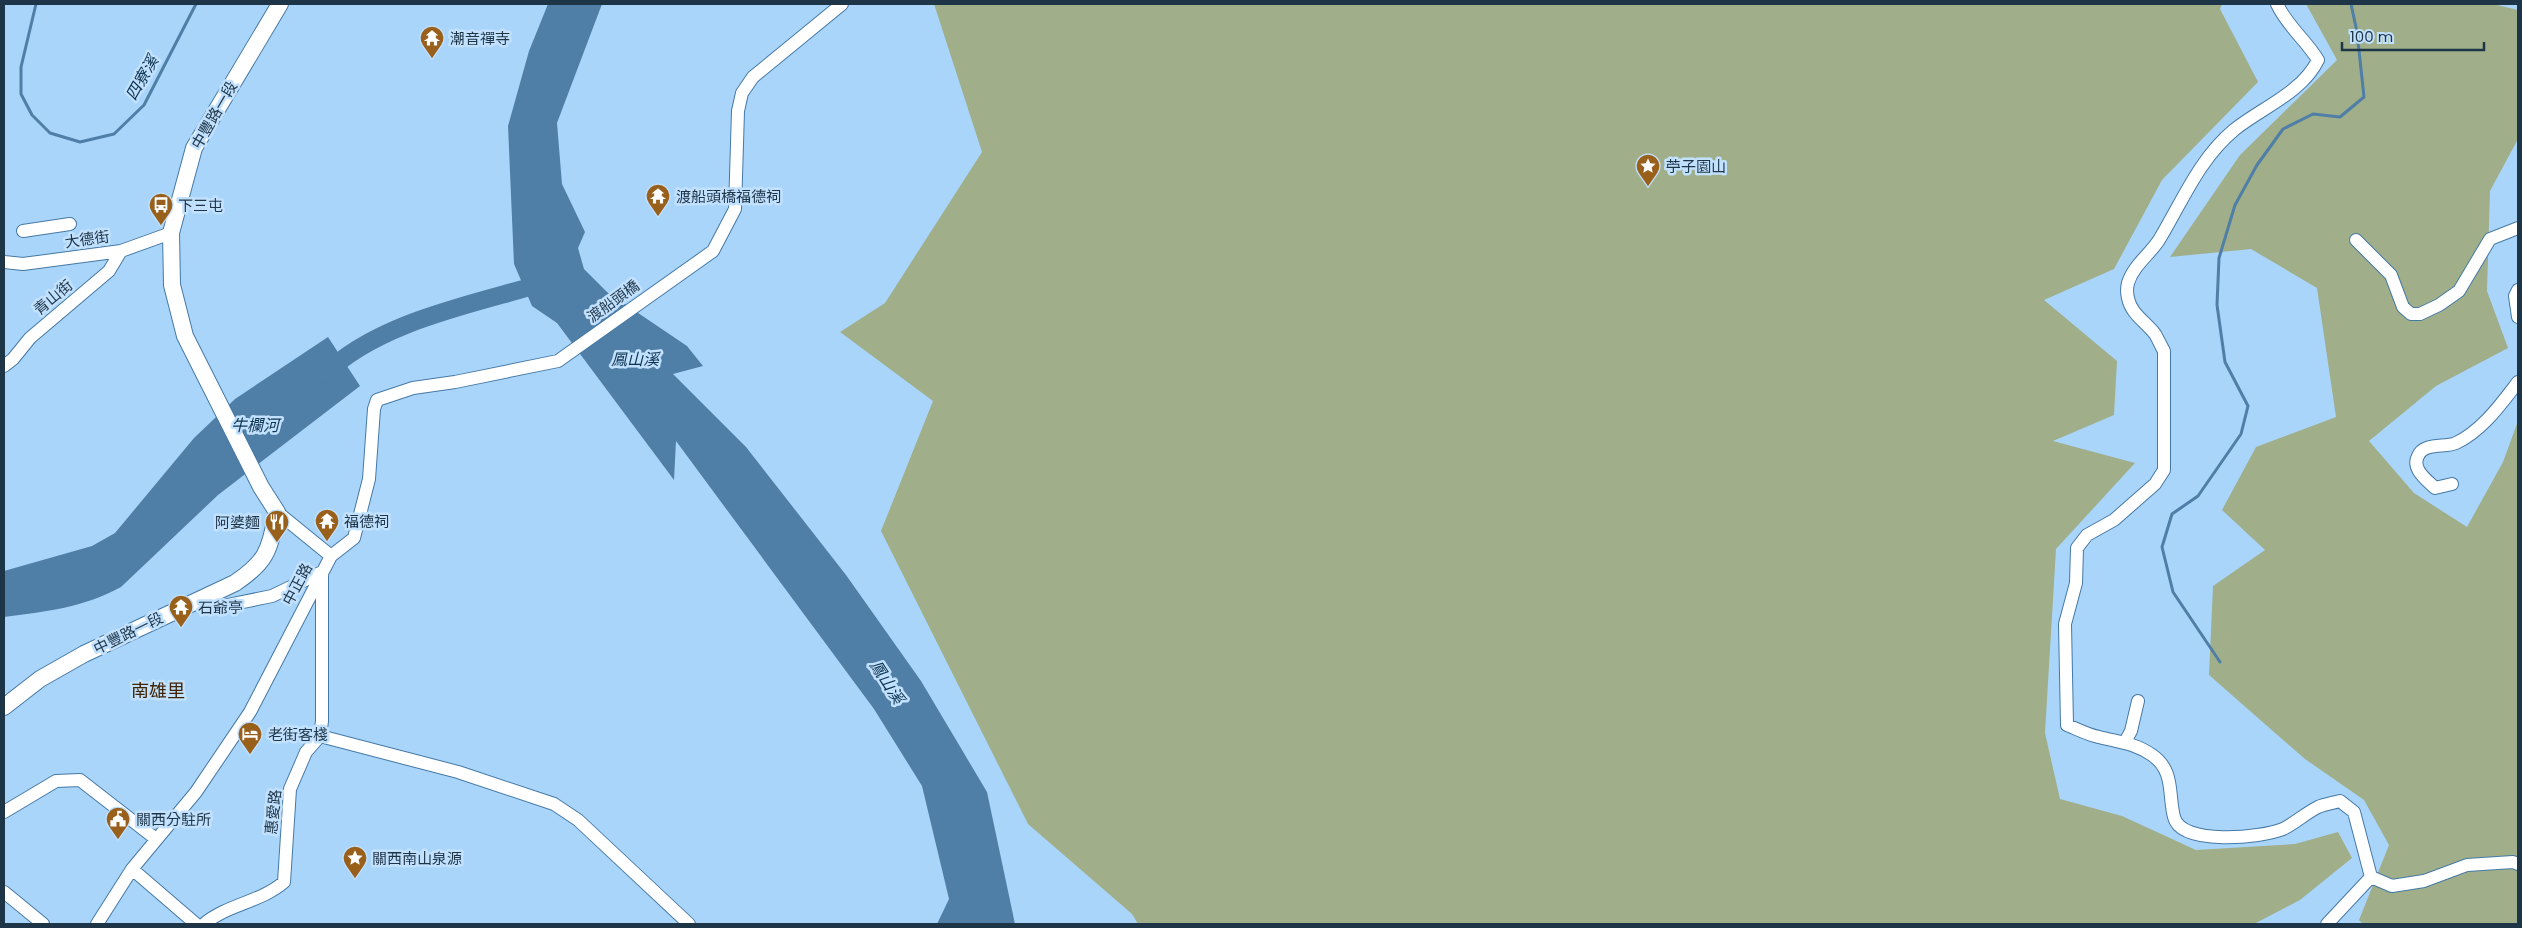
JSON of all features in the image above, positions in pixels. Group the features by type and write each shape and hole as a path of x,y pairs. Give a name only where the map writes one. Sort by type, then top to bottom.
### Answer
{"main road":[{"name":"中豐路一段","path":"4,707 40,679 84,654 235,583 253,571 263,561 271,542 277,512 261,487 185,336 172,285 171,233 194,148 280,4"}],"street":[{"name":"渡船頭橋","path":"558,361 645,298 688,271 713,251 735,209 738,111 746,84 752,77 842,4"},
{"path":"2277,4 2282,15 2296,34 2310,47 2318,60 2313,70 2301,82 2233,130 2214,149 2199,170 2158,241 2136,268 2128,283 2128,298 2132,310 2154,334 2164,351 2164,470 2155,484 2121,514 2087,535 2077,548 2076,583 2065,624 2067,725 2097,737 2125,742 2153,756 2167,772 2174,818 2180,827 2188,833 2238,837 2270,833 2283,829 2320,806 2340,801 2354,812 2371,876 2392,886 2424,881 2467,864 2513,862 2518,864"},
{"path":"23,231 70,224"},
{"path":"2356,240 2391,275 2402,307 2411,314 2420,314 2439,305 2459,291 2490,239 2518,228"},
{"name":"大德街","path":"4,262 23,264 121,251 171,233"},
{"name":"青山街","path":"4,366 13,359 30,338 109,271 121,251"},
{"path":"2518,290 2515,296 2518,317"},
{"name":"中正路","path":"97,924 132,869 196,792 250,712 331,556 354,538 369,478 374,409 377,400 413,388 455,382 558,361"},
{"path":"2452,484 2435,488 2421,475 2417,464 2417,457 2423,450 2454,444 2472,435 2518,382"},
{"path":"277,512 331,556"},
{"path":"193,602 223,606 272,596 322,572 322,721 320,736 458,772 554,804 578,820 689,924"},
{"path":"2125,742 2131,731 2138,701"},
{"name":"惠愛路","path":"204,924 228,909 274,891 284,882 290,790 306,752 320,736"},
{"path":"4,812 56,781 80,780 156,839"},
{"path":"132,869 196,924"},
{"path":"2327,924 2371,876"},
{"path":"4,892 43,924"}],"green space":[{"path":"934,4 2222,4 2220,9 2258,82 2162,180 2114,269 2044,300 2117,361 2114,415 2053,441 2135,463 2056,549 2045,733 2060,799 2122,816 2196,850 2295,844 2338,832 2352,858 2300,900 2254,924 1138,924 1132,914 1028,824 881,531 933,401 840,332 885,303 982,152"},
{"path":"2306,4 2493,4 2518,10 2518,139 2490,191 2487,291 2508,348 2436,386 2369,441 2414,493 2467,527 2503,462 2518,421 2518,924 2363,924 2359,920 2389,845 2364,800 2305,759 2209,675 2213,586 2265,550 2222,510 2256,447 2336,417 2317,288 2251,249 2170,257 2240,155 2337,60"}],"water":[{"name":"鳳山溪","path":"548,4 602,4 557,123 562,184 585,232 578,248 584,269 607,292 687,346 703,366 673,374 746,447 846,575 921,681 987,792 1015,924 937,924 949,899 922,786 874,709 676,441 674,480 557,323 532,306 514,264 508,126 529,51"},
{"name":"牛欄河","path":"328,337 360,386 218,495 121,587 79,604 50,611 4,617 4,571 92,546 115,533 194,438 235,399"}],"waterway":[{"name":"四寮溪","path":"36,4 21,67 21,94 32,115 50,133 80,142 114,134 144,105 196,4"},
{"path":"2220,662 2173,592 2162,547 2172,514 2198,496 2241,434 2248,406 2225,362 2217,305 2219,258 2235,205 2257,165 2283,129 2313,114 2340,117 2364,97 2357,32 2351,4"},
{"name":"牛欄河","path":"324,375 346,356 371,341 399,328 429,316 547,282"}],"place":[{"name":"潮音禪寺","path":"432,59"},
{"name":"苧子園山","path":"1648,187"},
{"name":"渡船頭橋福德祠","path":"658,217"},
{"name":"下三屯","path":"161,226"},
{"name":"福德祠","path":"327,542"},
{"name":"阿婆麵","path":"277,543"},
{"name":"石爺亭","path":"181,628"},
{"name":"老街客棧","path":"250,755"},
{"name":"關西分駐所","path":"118,840"},
{"name":"關西南山泉源","path":"355,879"}],"district":[{"name":"南雄里","path":"158,690"}]}
